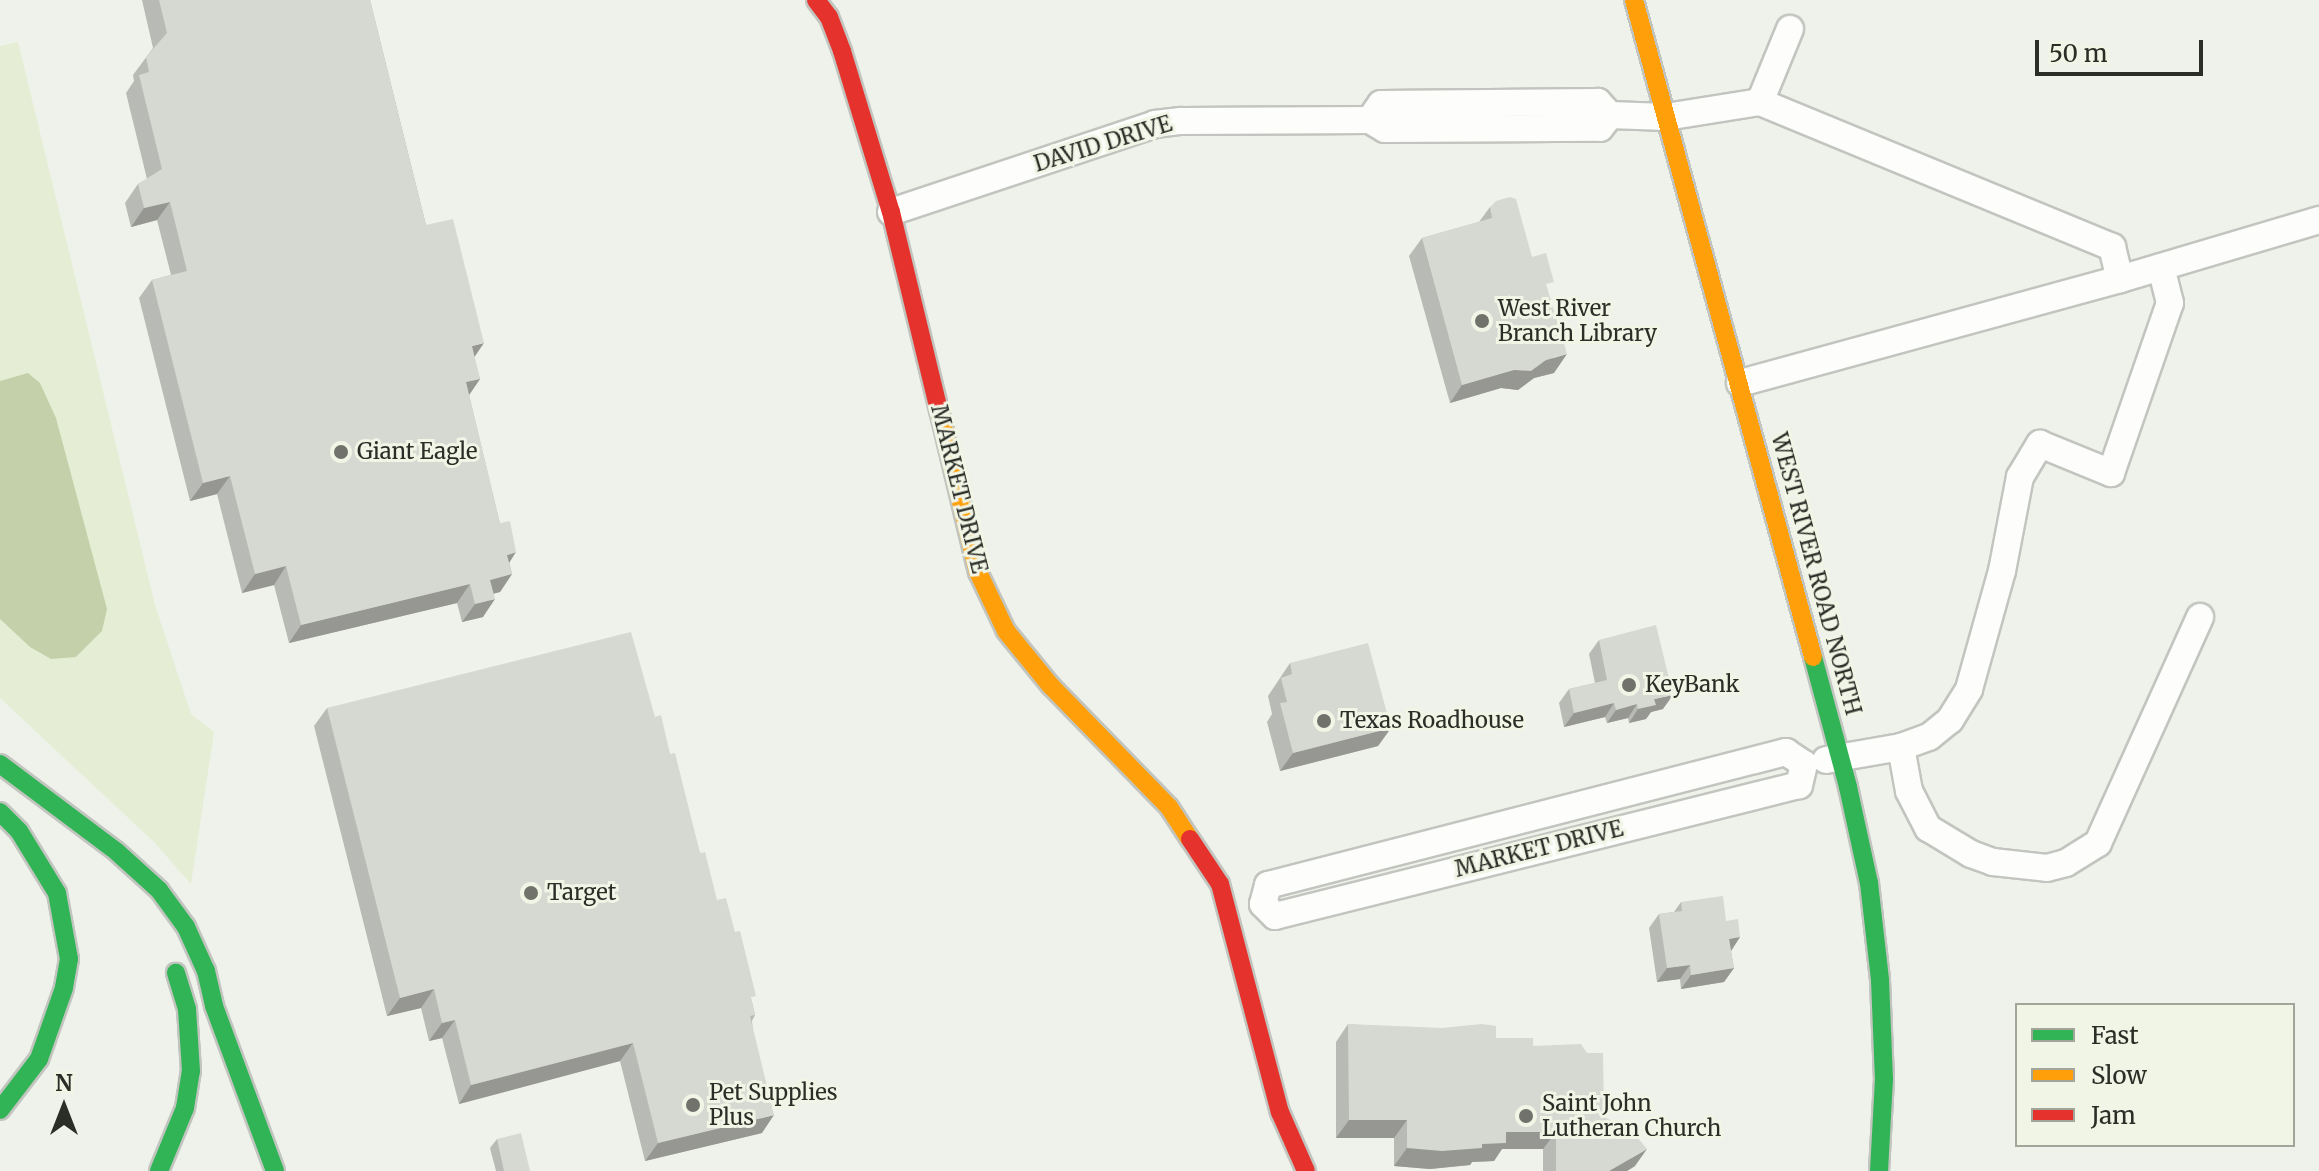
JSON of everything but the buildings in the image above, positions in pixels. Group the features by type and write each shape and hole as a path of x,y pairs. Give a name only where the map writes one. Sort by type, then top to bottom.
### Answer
{"main road":[{"name":"MARKET DRIVE","path":"816,0 829,17 842,51 891,212 980,577 1006,631 1050,685 1169,807 1220,884 1280,1112 1306,1171"},
{"name":"WEST RIVER ROAD NORTH","path":"1634,0 1840,758 1869,883 1880,980 1884,1079 1879,1171"},
{"path":"0,764 88,828 159,890 198,949 214,1006 275,1171"},
{"path":"0,1110 39,1059 64,988 69,959 57,893 19,831 8,803"},
{"path":"159,1171 185,1108 191,1071 187,1009 171,959"},
{"path":"214,1006 214,1069"}],"street":[{"path":"1790,29 1760,102 2112,247 2120,279"},
{"name":"DAVID DRIVE","path":"891,212 1155,124 1181,121 1370,120 1385,129 1600,128 1610,115 1666,117 1760,102"},
{"path":"1740,383 2120,279 2319,220"},
{"name":"MARKET DRIVE","path":"1227,912 1263,904 1268,885 1786,752 1804,764 1901,747 1929,737 1950,720 1969,689 2002,571 2020,477 2040,444 2111,473 2170,303 2161,267"},
{"path":"1901,747 1909,791 1928,828 1962,849 1993,862 2047,868 2066,863 2098,843 2200,617"}],"shaded area":[{"path":"18,42 155,605 191,714 214,732 191,884 154,842 0,698 0,46"},
{"path":"28,373 40,383 56,418 107,609 102,631 76,657 51,659 30,647 0,619 0,381"}],"traffic: fast":[{"path":"1813,657 1848,787 1869,883 1880,980 1884,1079 1879,1171"},
{"path":"0,764 117,852 159,890 186,927 206,971 214,1006 275,1171"},
{"path":"0,812 19,831 57,893 69,959 64,988 39,1059 0,1110"},
{"path":"159,1171 185,1108 191,1071 187,1009 176,973"}],"traffic: slow":[{"path":"1634,0 1813,657"},
{"path":"939,410 978,572 1006,631 1050,685 1169,807 1190,839"}],"traffic: jam":[{"path":"816,0 829,17 842,51 891,212 939,410"},
{"path":"1190,839 1220,884 1280,1112 1306,1171"}],"place":[{"name":"West River Branch Library","path":"1482,321"},
{"name":"Giant Eagle","path":"341,452"},
{"name":"KeyBank","path":"1629,685"},
{"name":"Texas Roadhouse","path":"1324,721"},
{"name":"Target","path":"531,893"},
{"name":"Pet Supplies Plus","path":"693,1105"},
{"name":"Saint John Lutheran Church","path":"1526,1116"}]}
